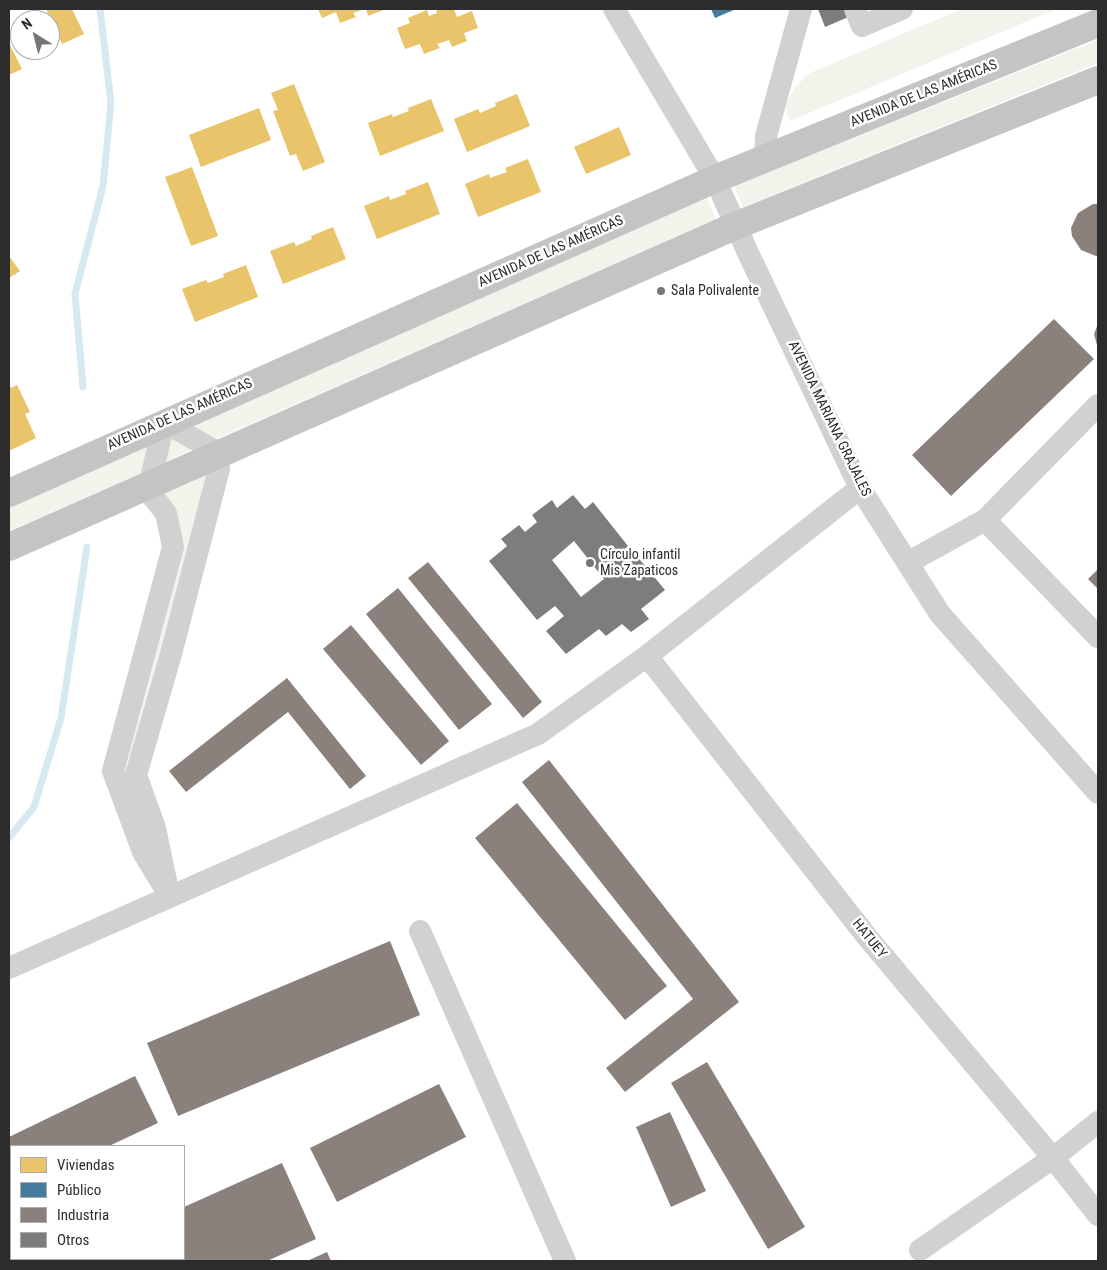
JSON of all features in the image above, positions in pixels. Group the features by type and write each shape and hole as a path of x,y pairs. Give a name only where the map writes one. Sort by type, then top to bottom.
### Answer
{"main road":[{"name":"AVENIDA DE LAS AMÉRICAS","path":"9,493 164,422 715,179 1098,23"},
{"path":"9,547 735,226 1098,80"}],"street":[{"name":"AVENIDA MARIANA GRAJALES","path":"614,9 715,179 735,226 860,488 909,562 940,614 1098,793"},
{"path":"765,158 766,136 801,9"},
{"path":"855,9 862,26 902,9"},
{"path":"909,562 985,520 1098,405"},
{"path":"164,422 217,454 219,469 136,776 155,828 170,895 143,852 113,771 174,547 166,513 148,491 164,422"},
{"path":"9,968 170,895 538,734 647,656 860,488"},
{"path":"985,520 1098,637"},
{"name":"HATUEY","path":"647,656 868,938 1053,1158 1098,1215"},
{"path":"420,932 565,1261"},
{"path":"920,1250 1053,1158 1098,1122"}],"shaded area":[{"path":"962,9 1056,9 790,121 785,106 795,87 810,73"},
{"path":"1098,40 1098,63 743,207 734,186"},
{"path":"707,198 716,219 216,439 192,426"},
{"path":"169,436 193,449 164,463"},
{"path":"147,445 141,473 9,531 9,508"},
{"path":"208,473 127,776 122,770 182,546 162,493"}],"building: Viviendas":[{"path":"72,9 84,34 62,44 60,40 60,10 46,10"},
{"path":"318,9 365,9 353,13 356,17 340,23 336,12 322,18"},
{"path":"366,9 386,9 368,16"},
{"path":"436,9 454,9 457,17 472,11 478,28 464,33 467,41 452,47 449,40 437,44 440,48 424,54 420,44 405,49 397,28 410,23 408,18 427,10 429,16 437,13"},
{"path":"9,43 10,60 18,60 22,69 9,75"},
{"path":"294,84 325,162 303,171 296,154 290,156 273,111 278,110 271,93"},
{"path":"517,94 530,126 467,152 454,119 478,109 480,113 496,106 495,103"},
{"path":"431,99 444,131 380,156 368,123 392,114 393,117 409,111 408,108"},
{"path":"259,108 271,140 201,167 189,135"},
{"path":"619,127 631,155 586,174 574,147"},
{"path":"528,159 541,192 478,217 465,184 489,174 490,178 507,172 505,168"},
{"path":"192,167 218,236 191,246 165,177"},
{"path":"428,182 440,214 377,239 364,206 389,196 390,200 406,194 405,191"},
{"path":"333,227 346,259 283,284 270,251 294,242 296,246 312,239 311,236"},
{"path":"9,256 20,271 9,278"},
{"path":"246,265 258,297 195,322 182,289 206,280 208,283 224,277 223,274"},
{"path":"9,383 11,388 17,385 30,412 25,414 36,438 9,451"}],"building: Público":[{"path":"711,9 736,9 715,18"}],"building: Industria":[{"path":"1093,204 1098,204 1098,256 1081,250 1072,236 1071,228 1078,213"},
{"path":"1054,319 1094,359 951,496 912,455"},
{"path":"1098,324 1098,349 1094,334"},
{"path":"428,562 542,702 523,718 408,578"},
{"path":"1098,569 1098,589 1088,579"},
{"path":"398,588 492,704 459,730 366,614"},
{"path":"351,625 449,741 421,765 323,649"},
{"path":"287,678 366,776 350,789 288,712 186,792 169,771"},
{"path":"549,760 739,1002 625,1092 606,1068 693,999 522,782"},
{"path":"517,803 667,986 625,1020 475,838"},
{"path":"390,941 420,1015 178,1116 147,1043"},
{"path":"707,1062 805,1227 768,1249 671,1083"},
{"path":"135,1076 158,1123 111,1145 10,1145 10,1216 9,1137"},
{"path":"439,1084 466,1137 337,1202 310,1148"},
{"path":"670,1112 706,1191 671,1207 636,1127"},
{"path":"282,1163 316,1239 267,1261 64,1261 185,1260 185,1207"},
{"path":"327,1252 331,1261 307,1261"},
{"path":"31,1260 56,1260 53,1261"}],"building: Otros":[{"path":"818,9 867,9 825,27"},
{"path":"573,495 585,509 593,502 628,546 619,554 627,562 636,555 665,590 641,609 649,619 631,632 622,624 606,636 599,629 566,654 546,631 564,616 555,606 537,620 489,561 507,546 501,539 519,525 525,532 537,522 532,515 552,500 557,508","holes":["574,541 604,579 581,597 552,560"]}],"waterway":[{"path":"83,387 75,294 103,186 111,103 100,9"},
{"path":"9,838 34,807 61,718 87,547"}],"place":[{"name":"Sala Polivalente","path":"661,291"},
{"name":"Círculo infantil Mis Zapaticos","path":"590,563"}]}
